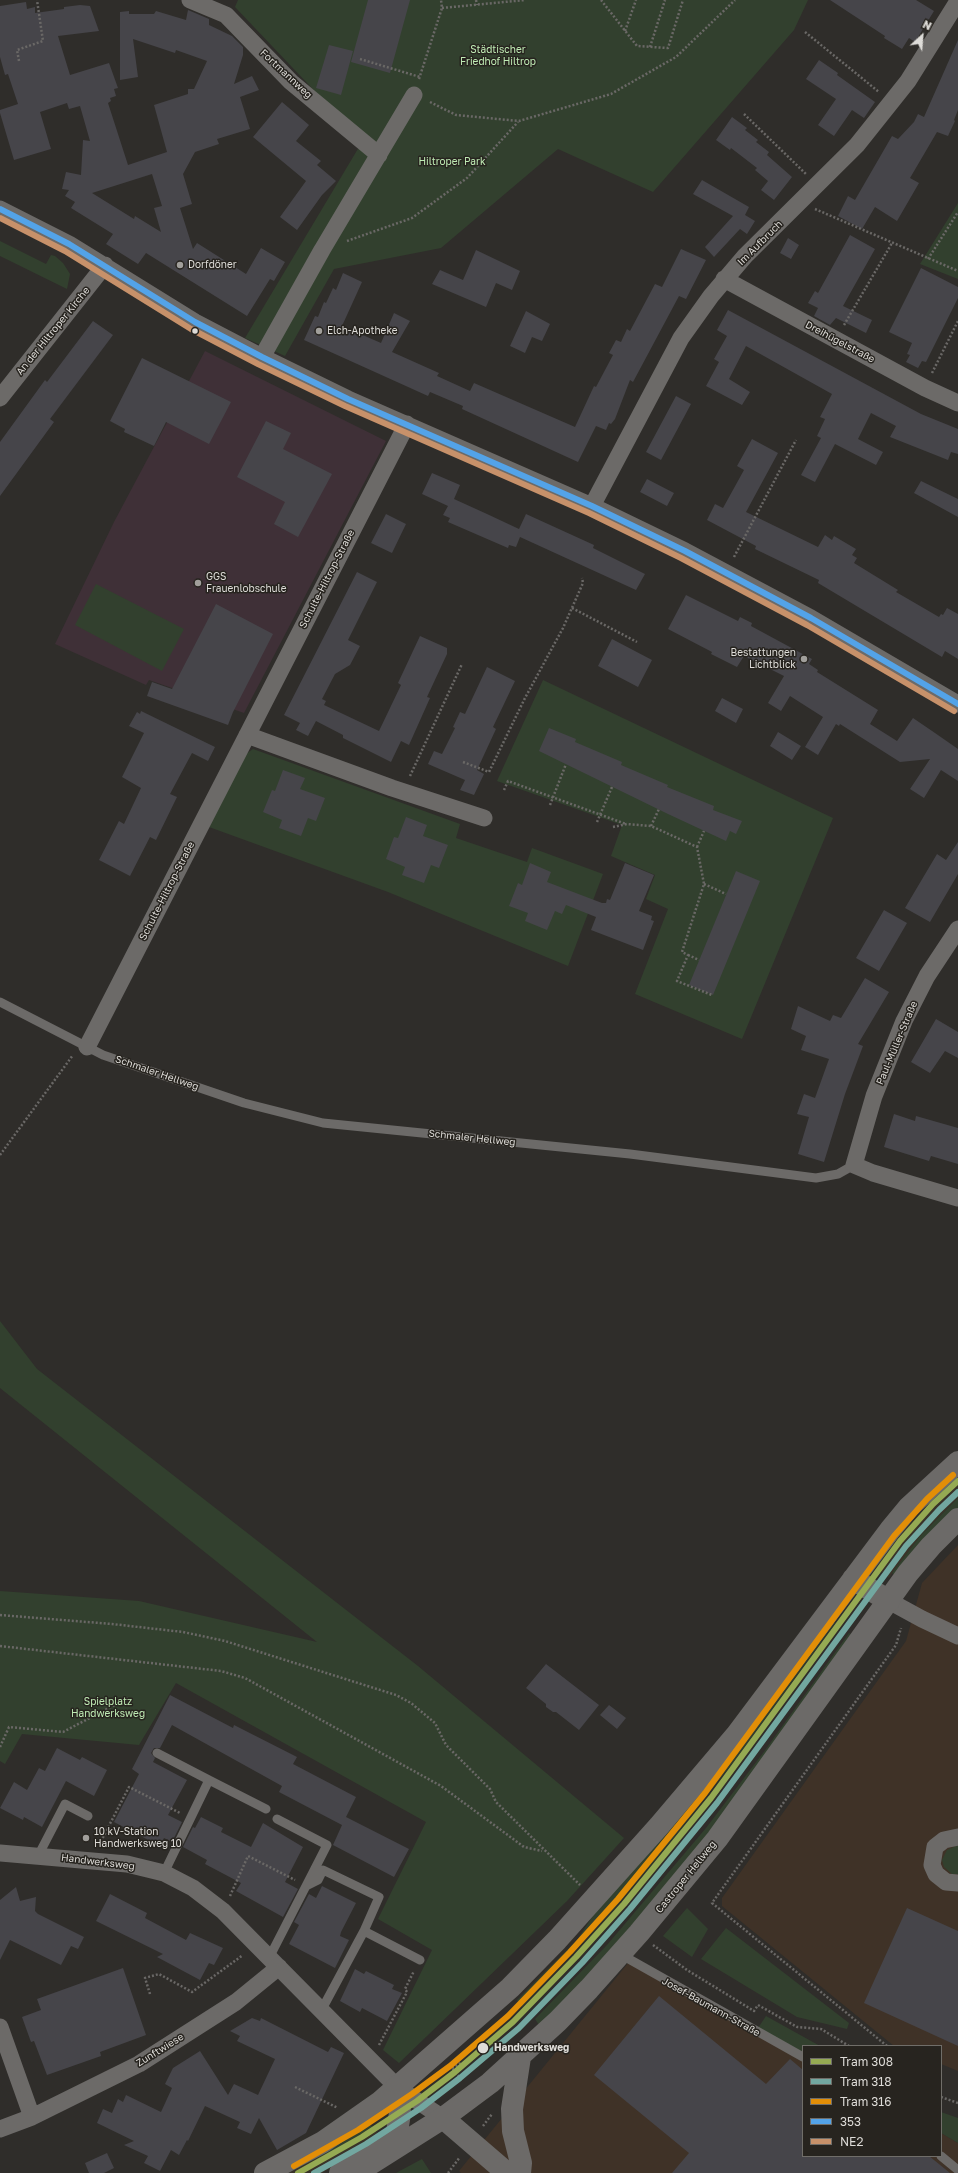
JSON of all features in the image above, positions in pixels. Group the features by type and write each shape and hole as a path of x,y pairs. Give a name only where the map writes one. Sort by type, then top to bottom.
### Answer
{"main road":[{"path":"265,2173 323,2142 360,2118 398,2088 510,1988 595,1899 737,1734 909,1507 938,1478 958,1462"},
{"name":"Castroper Hellweg","path":"356,2173 443,2118 474,2095 520,2057 558,2021 639,1934 717,1839 889,1601 931,1546 958,1519"},
{"path":"853,1579 889,1601"},
{"path":"520,2057 512,2109 513,2131 521,2163 520,2173"},
{"path":"340,2173 390,2141 397,2132 400,2113 398,2088"},
{"path":"443,2118 507,2173"}],"street":[{"name":"Fortmannweg","path":"190,0 226,15 291,82 380,155"},
{"name":"Im Aufbruch","path":"592,506 681,338 724,279 744,256 801,203 856,145 891,103 923,59 958,1"},
{"path":"262,357 322,250 380,155 414,95"},
{"path":"0,209 69,244 195,322 262,357 406,424 592,506 726,572 811,618 958,704"},
{"name":"An der Hiltroper Kirche","path":"0,398 105,265"},
{"name":"Dreihügelstraße","path":"724,279 925,388 958,403"},
{"name":"Schulte-Hiltrop-Straße","path":"87,1047 406,424"},
{"path":"248,735 392,788 484,818"},
{"name":"Paul-Müller-Straße","path":"854,1165 874,1096 904,1021 927,976 958,929"},
{"path":"854,1165 873,1173 958,1198"},
{"path":"889,1601 958,1636"},
{"path":"958,1837 944,1840 935,1847 932,1858 936,1874 946,1882 958,1883"},
{"name":"Handwerksweg","path":"0,1853 127,1864 164,1873 193,1888 223,1911 398,2088"},
{"name":"Zunftwiese","path":"0,2129 32,2117 139,2064 236,2002 274,1963"},
{"path":"0,2027 32,2117"},
{"path":"398,2088 443,2118"}],"lane":[{"name":"Schmaler Hellweg","path":"0,1002 103,1055 244,1103 323,1123 630,1154 816,1178 838,1174 854,1165"},
{"path":"157,1753 266,1809"},
{"path":"164,1873 209,1780"},
{"path":"38,1856 65,1804 88,1816"},
{"path":"274,1963 306,1886 327,1845 276,1819"},
{"path":"306,1886 318,1880 323,1870 379,1897 364,1930 321,2011"},
{"path":"364,1930 420,1960"},
{"name":"Josef-Baumann-Straße","path":"620,1954 802,2056"},
{"path":"942,2157 958,2170"}],"path":[{"path":"19,61 17,50 43,41 37,0"},
{"path":"424,64 442,8 441,0"},
{"path":"476,0 477,5"},
{"path":"442,8 525,0"},
{"path":"601,0 637,46 668,48 683,0"},
{"path":"625,31 636,0"},
{"path":"650,47 665,0"},
{"path":"414,95 456,114 519,121 611,94 676,57 735,0"},
{"path":"805,32 891,103"},
{"path":"360,59 420,77"},
{"path":"744,114 817,186"},
{"path":"322,250 412,218 467,178 519,121"},
{"path":"801,203 958,271"},
{"path":"928,259 958,212"},
{"path":"835,340 892,243"},
{"path":"925,388 958,321"},
{"path":"726,572 796,440"},
{"path":"464,762 489,772 525,698 563,628 583,583 582,578"},
{"path":"572,608 637,642"},
{"path":"410,776 462,664"},
{"path":"550,805 566,764"},
{"path":"504,790 508,781 627,824 651,826 697,847"},
{"path":"597,822 612,787"},
{"path":"651,826 658,809"},
{"path":"613,827 627,824"},
{"path":"699,960 682,952 704,884 697,847 704,831"},
{"path":"704,884 726,894"},
{"path":"688,955 677,981 712,995"},
{"path":"0,1155 74,1053 87,1047"},
{"path":"0,1615 112,1624 183,1632 225,1641 396,1695 411,1703 435,1723 446,1745 490,1789 496,1802 543,1851 595,1899"},
{"path":"886,2045 712,1904 896,1645 901,1628"},
{"path":"0,1646 221,1671 245,1678 441,1786 524,1847 543,1851"},
{"path":"0,1747 9,1727 63,1732 128,1698"},
{"path":"91,1860 129,1787 191,1818"},
{"path":"223,1911 248,1856 306,1886"},
{"path":"639,1934 687,1970 754,2011 758,2006 797,2027 822,2029 847,2045"},
{"path":"150,1994 145,1978 159,1974 192,1992 257,1945"},
{"path":"380,2070 375,2051 407,1992 404,1989 420,1960"},
{"path":"438,2052 474,2095"},
{"path":"452,2068 461,2063"},
{"path":"295,2087 360,2118"},
{"path":"942,2097 958,2103"}],"shaded area":[{"name":"GGS Frauenlobschule","path":"205,351 386,441 244,713 149,680 146,685 55,644 114,522"},
{"path":"958,1476 958,1498 921,1535 889,1578 876,1567 906,1528 943,1489"},
{"path":"958,1545 958,2071 942,2064 942,2045 893,2045 722,1906 722,1898 906,1641 922,1583"},
{"path":"633,1957 802,2051 802,2157 942,2157 942,2134 958,2143 958,2173 461,2173 459,2171"},
{"path":"373,2127 381,2139 341,2163 322,2173 289,2173"}],"green space":[{"path":"238,0 808,0 794,30 653,192 558,149 441,248 334,269 285,356 245,338 365,137 327,104 235,7"},
{"path":"958,203 958,279 920,264"},
{"path":"0,241 46,264 51,255 55,256 63,263 70,274 67,289 0,256"},
{"path":"96,584 184,629 162,671 75,625"},
{"path":"543,680 833,818 742,1039 635,994 668,909 646,899 655,875 611,856 622,825 497,781"},
{"path":"253,749 460,824 456,838 527,862 532,848 603,874 568,966 388,892 209,827 246,754"},
{"name":"Spielplatz Handwerksweg","path":"0,1321 37,1369 418,1666 624,1838 567,1901 399,2063 383,2050 432,1950 378,1919 426,1822 176,1683 139,1745 22,1734 5,1764 0,1761 0,1591 139,1601 317,1642 0,1388"},
{"path":"958,1498 958,1509 895,1575 892,1573 921,1535"},
{"path":"830,1620 835,1623 734,1761 675,1836 614,1909 522,2007 517,2000 577,1940 602,1902"},
{"path":"849,1633 854,1636 760,1767 668,1885 572,1992 539,2025 535,2019 607,1945 706,1828 763,1753"},
{"path":"958,1846 958,1874 952,1874 944,1867 942,1860 947,1850"},
{"path":"687,1908 708,1929 692,1957 663,1936"},
{"path":"726,1928 849,2023 847,2029 797,2017 701,1959"},
{"path":"766,2016 818,2045 802,2045 802,2051 758,2028"},
{"path":"942,2112 958,2118 958,2143 942,2134"},
{"path":"370,2125 373,2127 332,2151 287,2173 324,2153"},
{"path":"422,2159 431,2173 396,2173"}],"building":[{"path":"368,0 410,0 390,73 351,62"},
{"path":"830,0 916,0 934,11 915,42 909,38 902,49"},
{"path":"26,2 27,9 35,7 35,13 64,9 64,7 80,5 90,6 99,31 58,36 70,75 109,63 118,88 114,89 116,96 110,98 111,101 108,103 128,165 167,152 154,105 188,94 188,89 194,89 207,61 176,50 175,53 133,39 138,77 120,80 120,12 129,11 129,14 154,14 156,11 186,20 188,10 209,19 209,25 232,36 243,47 243,55 234,84 252,76 259,90 240,97 250,129 217,139 219,144 195,152 183,174 192,204 180,208 193,249 197,243 246,274 261,248 285,262 274,281 270,279 247,316 146,253 138,264 106,244 113,234 71,208 75,202 65,196 69,190 62,189 66,172 81,175 83,140 90,141 80,106 69,109 67,103 40,112 51,149 14,160 0,113 0,110 18,104 8,74 5,75 0,57 0,6","holes":["152,174 162,206 154,208 161,232 135,216 134,219 92,193"]},
{"path":"958,40 958,110 954,120 955,121 948,136 937,132 910,178 919,183 897,221 875,207 862,229 838,216 848,196 855,200 892,136 898,139 914,122 918,114 924,117"},
{"path":"329,45 353,51 341,95 316,88"},
{"path":"819,60 875,102 864,118 852,110 834,136 818,125 836,99 806,79"},
{"path":"282,102 309,125 296,141 321,161 317,165 336,181 322,195 297,230 280,217 306,181 253,137"},
{"path":"732,117 747,128 745,130 758,140 756,142 769,152 767,155 792,177 774,200 761,190 768,181 755,170 757,168 731,148 730,150 716,140"},
{"path":"702,180 749,207 745,215 755,221 747,234 740,229 714,257 705,247 733,216 693,194"},
{"path":"850,235 875,249 843,306 872,320 866,333 836,318 830,325 814,316 818,308 808,303 815,291 818,293"},
{"path":"788,238 799,245 791,259 780,253"},
{"path":"681,249 706,260 686,299 679,296 633,382 630,380 615,419 611,424 609,423 606,430 596,426 578,462 462,409 463,406 430,392 428,396 304,340 315,316 318,317 324,302 326,303 333,288 336,290 343,273 362,282 342,326 381,343 394,313 410,321 392,352 439,373 437,376 470,391 474,383 575,427 594,386 596,387 613,355 609,353 616,340 621,342 627,329 630,331 655,284 662,287"},
{"path":"476,250 520,271 512,290 496,283 486,307 432,284 440,270 463,280"},
{"path":"921,268 958,287 958,298 926,362 922,361 918,368 906,362 910,355 907,354 912,343 889,332"},
{"path":"728,310 921,414 958,429 958,454 951,452 948,460 890,437 896,426 871,413 858,439 883,452 876,465 835,444 815,482 801,475 821,438 817,436 825,419 820,417 832,394 746,346 729,379 750,392 742,405 706,386 719,362 714,359 727,336 717,330"},
{"path":"526,311 550,324 542,341 532,337 525,353 510,346"},
{"path":"93,321 113,335 50,419 54,422 0,496 0,442 45,380 47,382"},
{"path":"142,358 231,402 209,444 166,422 154,446 124,432 125,429 110,421"},
{"path":"676,396 691,404 661,460 646,452"},
{"path":"266,421 291,433 283,449 332,474 298,537 274,524 285,502 237,477"},
{"path":"752,439 778,453 746,512 818,547 825,535 832,540 834,536 856,549 852,555 857,558 854,563 898,590 896,592 939,617 941,614 943,615 947,608 958,614 958,659 945,651 942,657 818,583 819,580 755,549 756,546 707,520 715,504 723,508 744,470 737,466"},
{"path":"432,473 460,485 454,499 519,529 526,514 594,545 593,548 645,574 636,590 520,537 516,547 509,545 508,548 448,522 450,518 443,515 448,506 422,494"},
{"path":"647,479 674,493 667,506 640,492"},
{"path":"921,481 958,499 958,517 914,493"},
{"path":"386,514 406,524 392,553 371,543"},
{"path":"357,572 377,582 348,640 360,646 350,665 335,674 322,699 326,701 324,705 379,731 401,685 398,683 420,636 447,648 447,654 427,697 430,698 409,745 401,741 391,762 343,738 343,735 316,721 308,736 296,730 300,723 284,715"},
{"path":"686,595 738,621 740,617 752,623 751,626 812,659 809,664 818,670 817,672 878,710 870,724 897,741 913,718 935,733 958,749 958,781 941,770 924,798 910,789 930,759 900,762 840,724 839,726 836,724 818,755 805,747 823,717 790,696 781,711 768,703 784,676 744,656 737,667 668,629"},
{"path":"216,604 273,634 233,712 228,725 147,696 152,682 172,689"},
{"path":"612,639 652,660 638,687 598,666"},
{"path":"487,667 515,681 493,727 496,729 477,770 484,774 474,795 460,790 465,780 428,764 434,751 442,754 455,728 453,727 460,712 465,714"},
{"path":"722,698 743,709 736,723 715,711"},
{"path":"141,711 215,747 208,761 192,753 170,794 177,797 156,840 150,837 130,876 99,860 119,821 124,824 141,788 122,777 144,733 129,726 137,712 140,714"},
{"path":"549,728 576,739 575,742 622,762 621,765 668,785 667,787 714,806 713,810 742,821 736,834 730,831 726,841 539,751"},
{"path":"778,732 801,746 792,760 770,746"},
{"path":"283,770 305,778 300,789 325,798 316,821 308,818 301,836 279,828 282,820 263,812 272,790 275,791"},
{"path":"406,817 427,825 423,836 448,845 439,868 431,865 424,883 402,875 405,867 386,859 394,837 398,838"},
{"path":"958,842 958,874 930,922 905,908 937,854 946,860"},
{"path":"530,863 551,872 547,882 602,903 606,903 607,899 610,900 625,863 654,875 639,911 652,916 651,920 654,921 643,950 591,930 596,917 566,905 562,914 555,911 547,930 525,921 528,913 509,906 518,883 522,885"},
{"path":"736,871 760,881 713,995 689,985"},
{"path":"884,910 907,923 879,971 856,958"},
{"path":"865,978 889,992 858,1044 863,1046 845,1094 824,1162 798,1154 809,1117 797,1114 804,1094 815,1098 829,1059 801,1050 806,1036 791,1029 798,1006 830,1021 833,1015 841,1018"},
{"path":"936,1019 958,1032 958,1058 945,1051 930,1073 911,1062"},
{"path":"894,1114 915,1121 916,1116 958,1128 958,1164 931,1156 929,1161 884,1147"},
{"path":"546,1664 599,1705 579,1730 556,1712 553,1712 546,1707 546,1704 526,1688"},
{"path":"170,1695 233,1728 234,1725 297,1757 293,1764 356,1797 346,1817 409,1849 394,1877 333,1845 342,1825 279,1792 282,1786 172,1725 160,1748 154,1748 151,1753 155,1758 153,1762 187,1780 168,1815 182,1822 172,1842 164,1838 160,1846 114,1822 139,1774 132,1769"},
{"path":"609,1705 626,1718 617,1729 600,1715"},
{"path":"57,1748 80,1760 82,1757 107,1770 94,1796 66,1781 42,1827 24,1817 23,1820 0,1808 14,1782 27,1790 39,1768 45,1771"},
{"path":"201,1817 223,1828 221,1832 251,1847 263,1823 303,1847 285,1882 298,1889 283,1917 236,1891 241,1883 205,1864 207,1860 183,1847 193,1827 195,1828"},
{"path":"322,1886 356,1903 341,1932 340,1936 349,1940 335,1968 289,1944 299,1925 294,1922 309,1894 316,1898"},
{"path":"16,1887 20,1901 36,1897 35,1911 38,1914 84,1937 78,1949 71,1946 61,1965 10,1940 0,1960 0,1900"},
{"path":"110,1894 147,1913 145,1918 186,1940 190,1933 223,1948 214,1965 209,1963 200,1980 157,1957 163,1954 96,1921"},
{"path":"907,1908 958,1931 958,2046 864,2003"},
{"path":"123,1968 146,2035 100,2052 101,2056 47,2075 34,2041 31,2042 22,2017 41,2010 37,1999"},
{"path":"355,1969 364,1974 366,1971 394,1985 392,1989 402,1993 387,2021 362,2008 360,2012 340,2001"},
{"path":"659,1996 766,2084 790,2059 802,2069 802,2157 930,2157 950,2173 672,2173 689,2153 594,2075"},
{"path":"252,2018 260,2021 261,2018 328,2052 331,2047 344,2053 306,2133 277,2150 259,2118 251,2134 237,2128 240,2122 205,2106 188,2141 187,2140 179,2155 171,2150 160,2171 144,2163 148,2156 124,2145 134,2141 97,2123 103,2109 112,2113 118,2099 123,2102 126,2095 161,2112 172,2088 165,2084 173,2068 200,2051 228,2095 234,2084 258,2095 275,2059 237,2041 240,2036 230,2031"},
{"path":"107,2153 114,2168 104,2173 89,2173 85,2163"}],"tram line":[{"name":"316","path":"294,2166 358,2130 412,2094 450,2066 508,2016 570,1952 618,1899 705,1793 894,1536 927,1499 953,1475"},
{"name":"308","path":"298,2173 362,2137 417,2101 455,2072 513,2022 576,1957 624,1904 711,1798 900,1541 933,1504 958,1481"},
{"name":"318","path":"314,2173 366,2144 421,2108 460,2078 519,2028 582,1963 630,1909 717,1803 906,1546 939,1510 958,1492"}],"transit line":[{"name":"353","path":"0,209 69,244 195,322 262,357 348,399 592,506 685,551 811,618 958,704"},
{"name":"NE2","path":"0,218 65,251 191,329 258,364 345,406 589,513 681,558 807,625 954,711"}],"place":[{"name":"Dorfdöner","path":"180,265"},
{"name":"Elch-Apotheke","path":"319,331"},
{"name":"GGS Frauenlobschule","path":"198,583"},
{"name":"Bestattungen Lichtblick","path":"804,659"},
{"name":"10 kV-Station Handwerksweg 10","path":"86,1838"},
{"name":"Handwerksweg","path":"483,2048"}],"park label":[{"name":"Städtischer Friedhof Hiltrop","path":"498,56"},
{"name":"Hiltroper Park","path":"452,162"}]}
